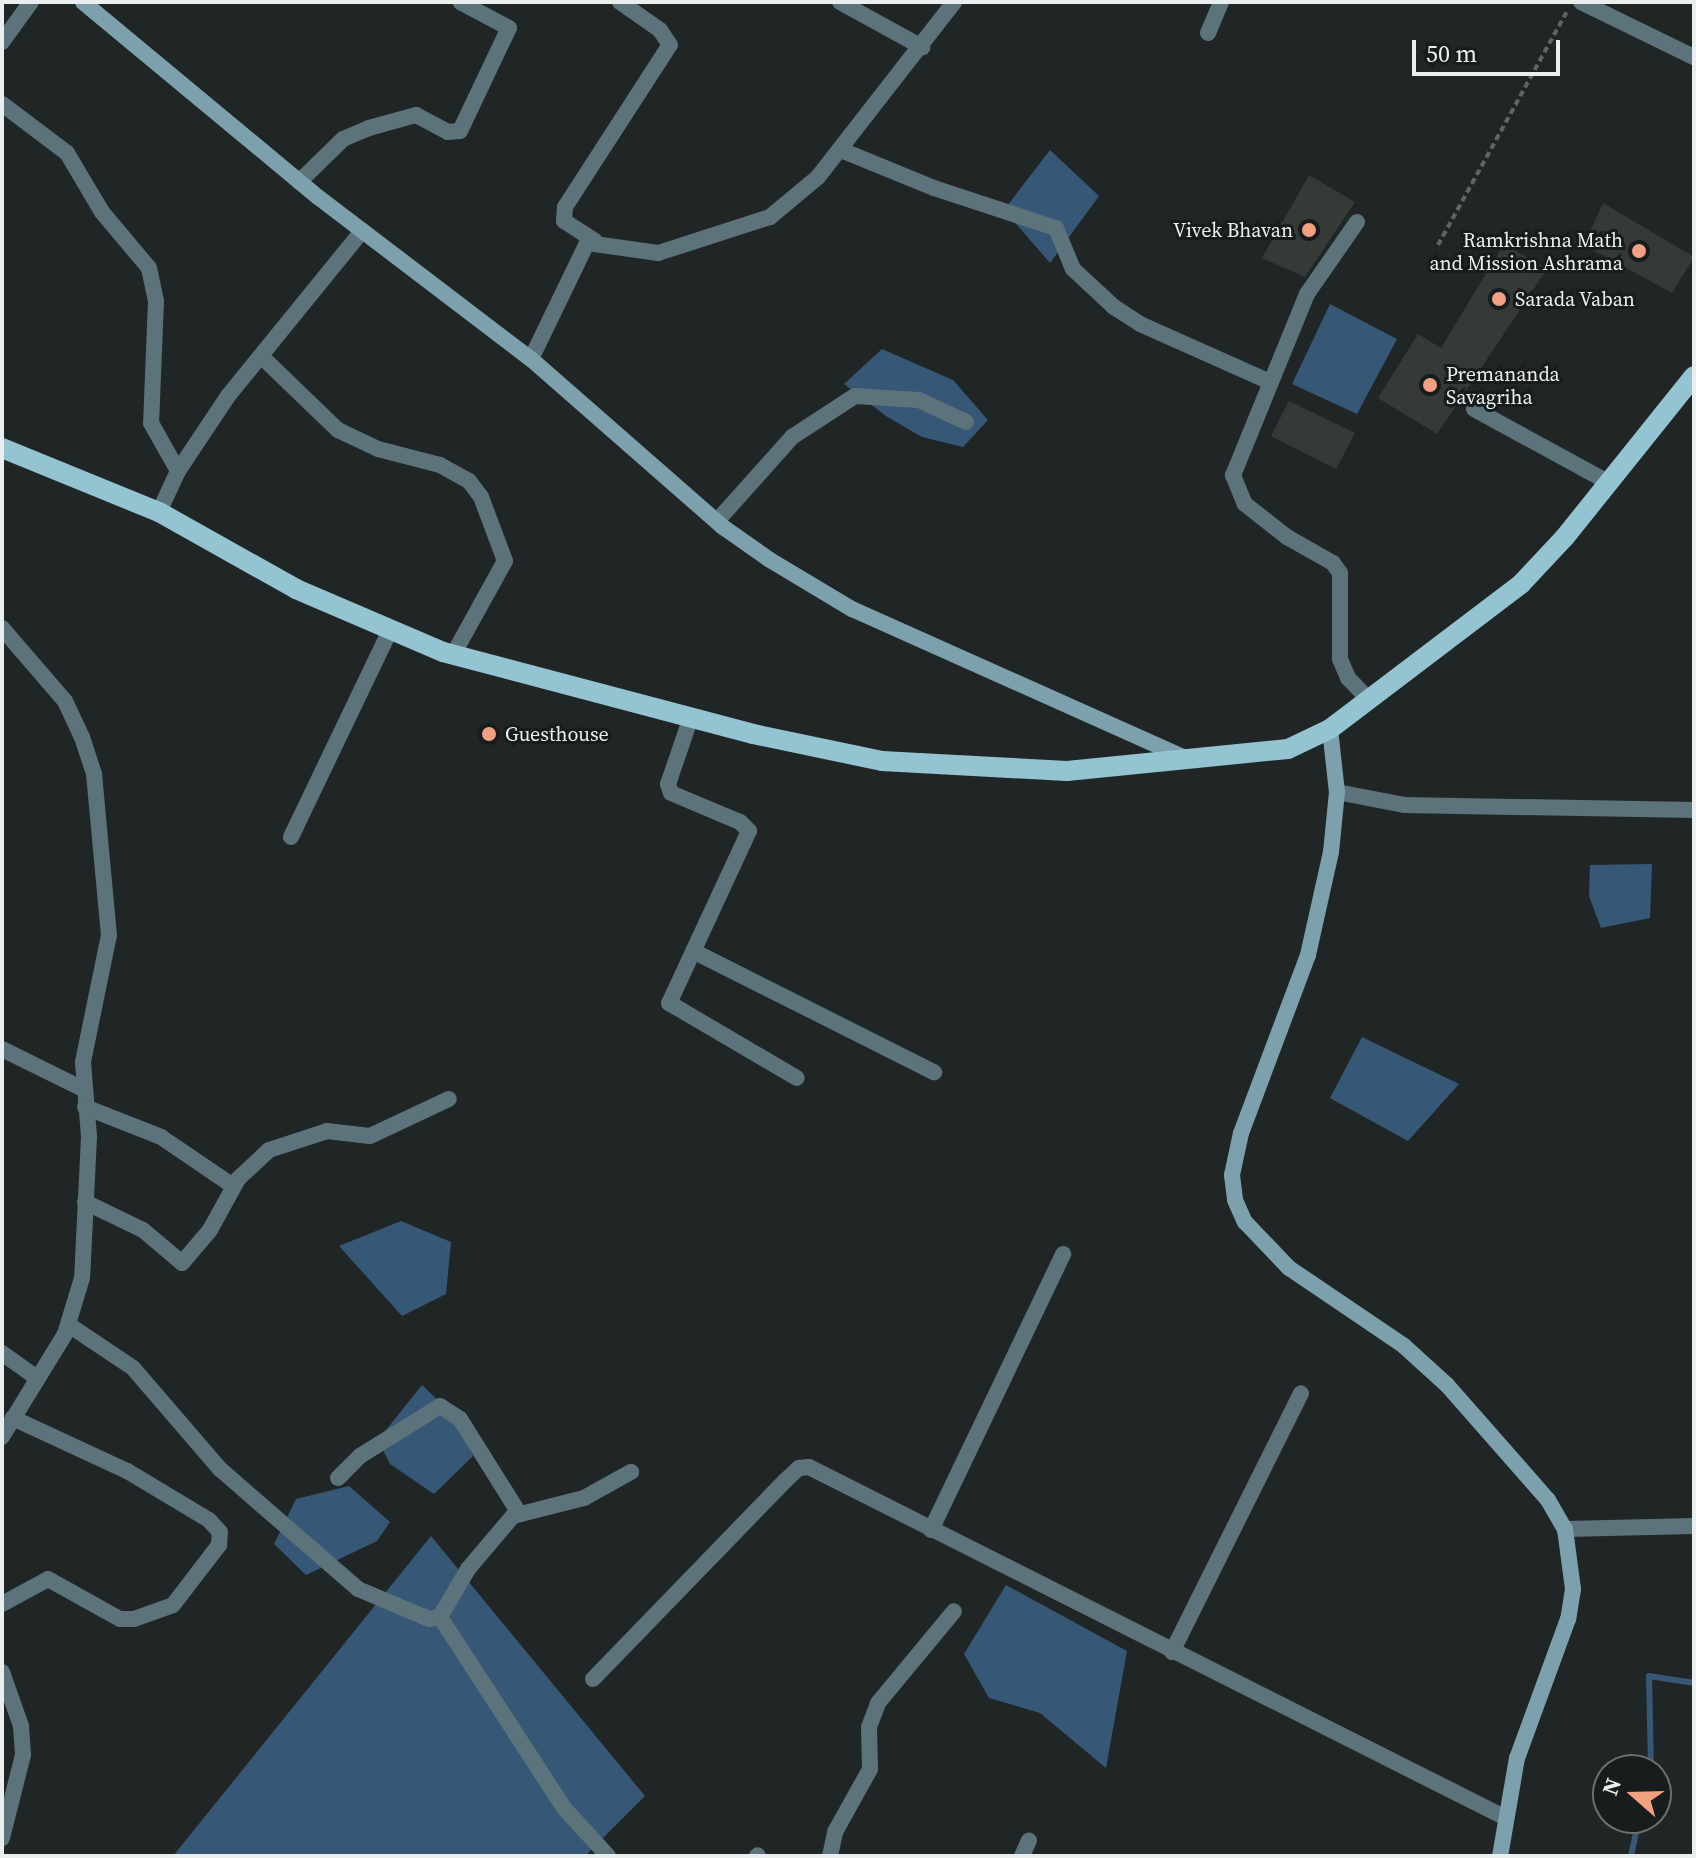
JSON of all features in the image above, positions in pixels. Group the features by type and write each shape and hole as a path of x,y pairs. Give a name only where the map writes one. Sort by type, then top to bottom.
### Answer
{"main road":[{"path":"2,448 159,512 296,589 453,655 691,717 882,761 937,767 1067,771 1288,749 1330,729 1521,584 1610,483 1694,376"}],"street":[{"path":"2,42 31,2"},
{"path":"83,2 299,182 531,359 717,521 852,609 1189,759"},
{"path":"299,182 343,139 369,128 416,115 448,132 460,131 509,28 460,2"},
{"path":"620,2 660,30 670,45 565,207 564,221 595,241 658,253 747,226 796,198 841,150 954,2"},
{"path":"840,2 922,47"},
{"path":"1208,33 1221,2"},
{"path":"1581,2 1694,57"},
{"path":"2,104 67,153 102,212 149,268 156,301 151,423 178,471"},
{"path":"841,150 912,180 1056,228 1073,269 1114,307 1140,324 1268,381"},
{"path":"1357,222 1307,294 1268,381 1233,475 1235,488 1264,521 1333,563 1340,573 1340,659 1348,678 1367,698"},
{"path":"159,512 178,471 261,356 362,231"},
{"path":"531,359 582,252 595,241"},
{"path":"261,356 338,430 378,449 440,465 469,481 481,497 505,561 453,655"},
{"path":"717,521 792,437 855,396 919,400 966,422"},
{"path":"1474,409 1610,483"},
{"path":"2,628 65,701 82,737 94,774 107,916 105,974 83,1062 85,1202 82,1278 69,1325 2,1437"},
{"path":"291,837 390,630"},
{"path":"691,717 668,784 671,793 740,822 749,831 671,996 672,1008 797,1078"},
{"path":"1330,729 1337,792 1318,915 1241,1133 1232,1175 1235,1200 1245,1222 1289,1268 1404,1346 1447,1385 1548,1500 1565,1529 1573,1564 1568,1619 1517,1758 1504,1817 1500,1856"},
{"path":"1337,792 1404,805 1694,810"},
{"path":"693,951 934,1072"},
{"path":"2,1049 83,1089"},
{"path":"85,1202 143,1230 182,1263 210,1230 233,1186 269,1150 292,1138 327,1131 370,1136 449,1099"},
{"path":"85,1107 192,1153 233,1186"},
{"path":"931,1530 1063,1254"},
{"path":"69,1325 133,1368 220,1469 358,1589 429,1619 440,1617 468,1569 519,1513 584,1498 631,1472"},
{"path":"2,1353 37,1378"},
{"path":"1172,1652 1301,1393"},
{"path":"338,1478 360,1456 434,1408 450,1408 519,1513"},
{"path":"2,1604 48,1579 120,1619 134,1619 173,1605 219,1545 220,1532 209,1520 127,1471 13,1418"},
{"path":"593,1679 799,1468 809,1467 1504,1817"},
{"path":"1565,1529 1694,1526"},
{"path":"830,1856 835,1832 870,1769 869,1727 878,1703 954,1611"},
{"path":"440,1617 564,1808 608,1856"},
{"path":"2,1672 21,1726 23,1755 2,1838"}],"path":[{"path":"1438,245 1572,2"}],"water":[{"path":"1050,150 1099,196 1050,263 1004,210"},
{"path":"1330,304 1397,339 1357,414 1292,384"},
{"path":"882,349 953,380 988,420 963,447 922,437 886,416 844,384"},
{"path":"1652,864 1650,918 1601,928 1589,896 1590,865"},
{"path":"1362,1037 1459,1084 1408,1141 1330,1098"},
{"path":"401,1221 451,1242 446,1294 402,1316 339,1246"},
{"path":"422,1385 454,1416 473,1456 434,1494 390,1464 378,1440"},
{"path":"349,1486 390,1522 377,1541 306,1575 274,1544 296,1499"},
{"path":"431,1536 645,1796 585,1856 173,1856"},
{"path":"1006,1585 1127,1651 1106,1768 1040,1713 989,1698 964,1654"}],"building":[{"name":"Vivek Bhavan","path":"1309,175 1355,202 1305,277 1262,258"},
{"name":"Ramkrishna Math and Mission Ashrama","path":"1603,203 1694,257 1672,293 1584,245"},
{"path":"1504,244 1547,269 1437,434 1378,398 1418,334 1441,348"},
{"path":"1289,401 1355,433 1336,469 1271,436"}],"waterway":[{"path":"1651,1754 1649,1676 1694,1683"},
{"path":"1631,1856 1636,1834"}],"place":[{"name":"Vivek Bhavan","path":"1309,230"},
{"name":"Ramkrishna Math and Mission Ashrama","path":"1639,251"},
{"name":"Sarada Vaban","path":"1499,299"},
{"name":"Premananda Savagriha","path":"1430,385"},
{"name":"Guesthouse","path":"489,734"}]}
